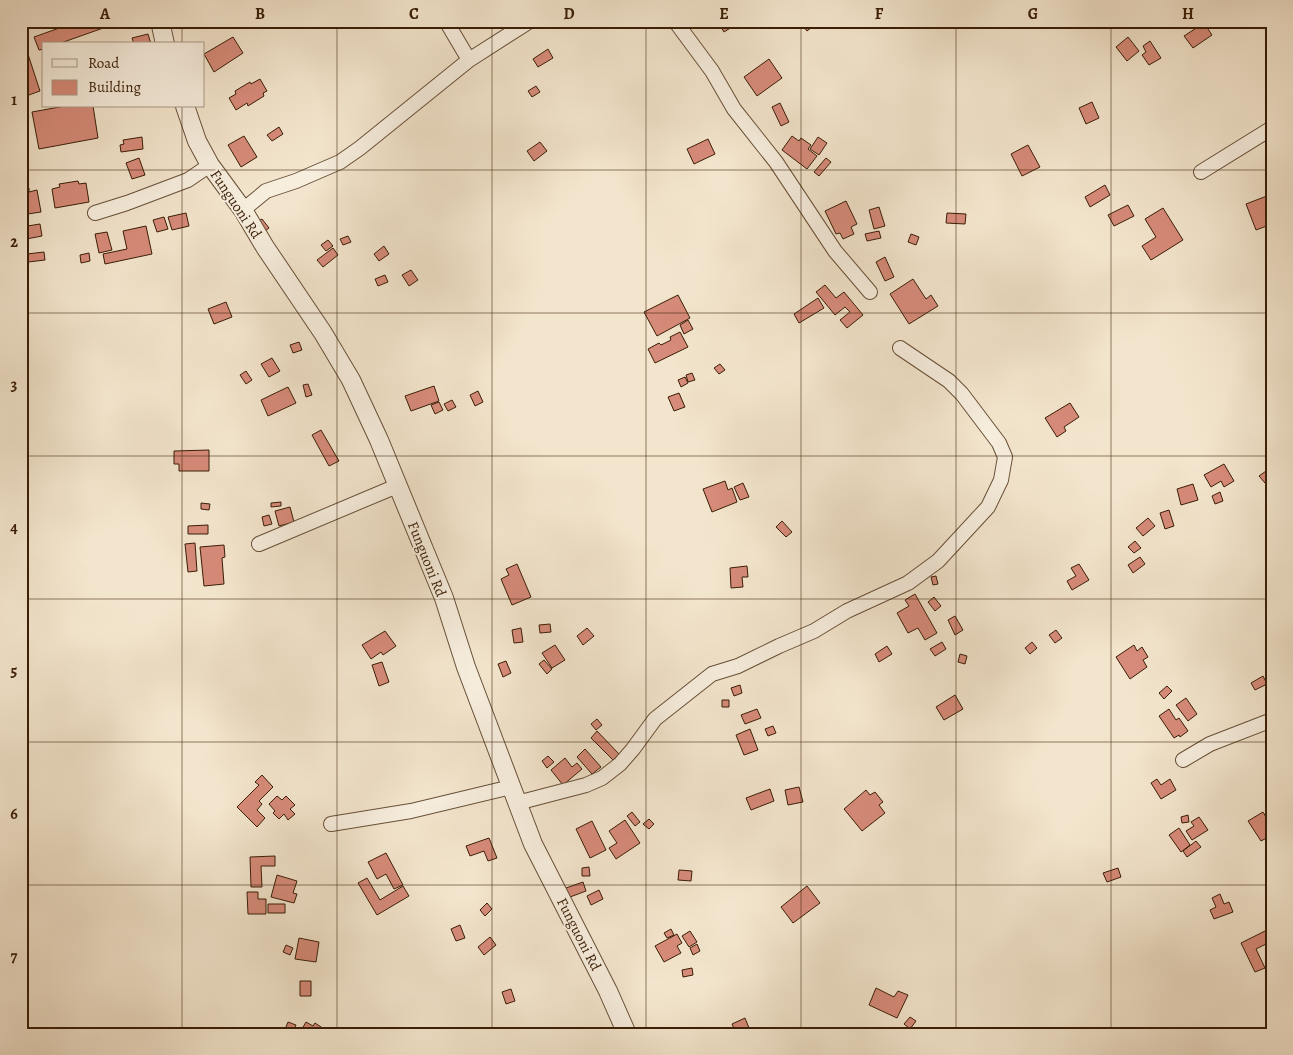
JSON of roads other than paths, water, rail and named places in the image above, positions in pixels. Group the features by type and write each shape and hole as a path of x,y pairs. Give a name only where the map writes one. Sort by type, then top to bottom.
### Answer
{"street":[{"path":"160,21 165,42"},
{"path":"446,21 469,60"},
{"path":"242,210 266,191 328,167 354,153 469,60 530,21"},
{"path":"675,21 712,71 734,109 776,162 835,252 870,292"},
{"name":"Funguoni Rd","path":"186,108 197,141 210,165 323,333 351,380 444,598 466,667 533,844 608,991 627,1034"},
{"path":"1201,172 1272,128"},
{"path":"95,213 128,204 188,180 210,165"},
{"path":"331,824 586,785 602,778 620,764 655,719 712,674 738,666 814,631 847,611 908,583 938,561 988,507 1001,480 1005,457 999,443 962,394 949,381 900,348"},
{"path":"259,544 397,486"},
{"path":"1183,760 1210,744 1272,720"}]}
